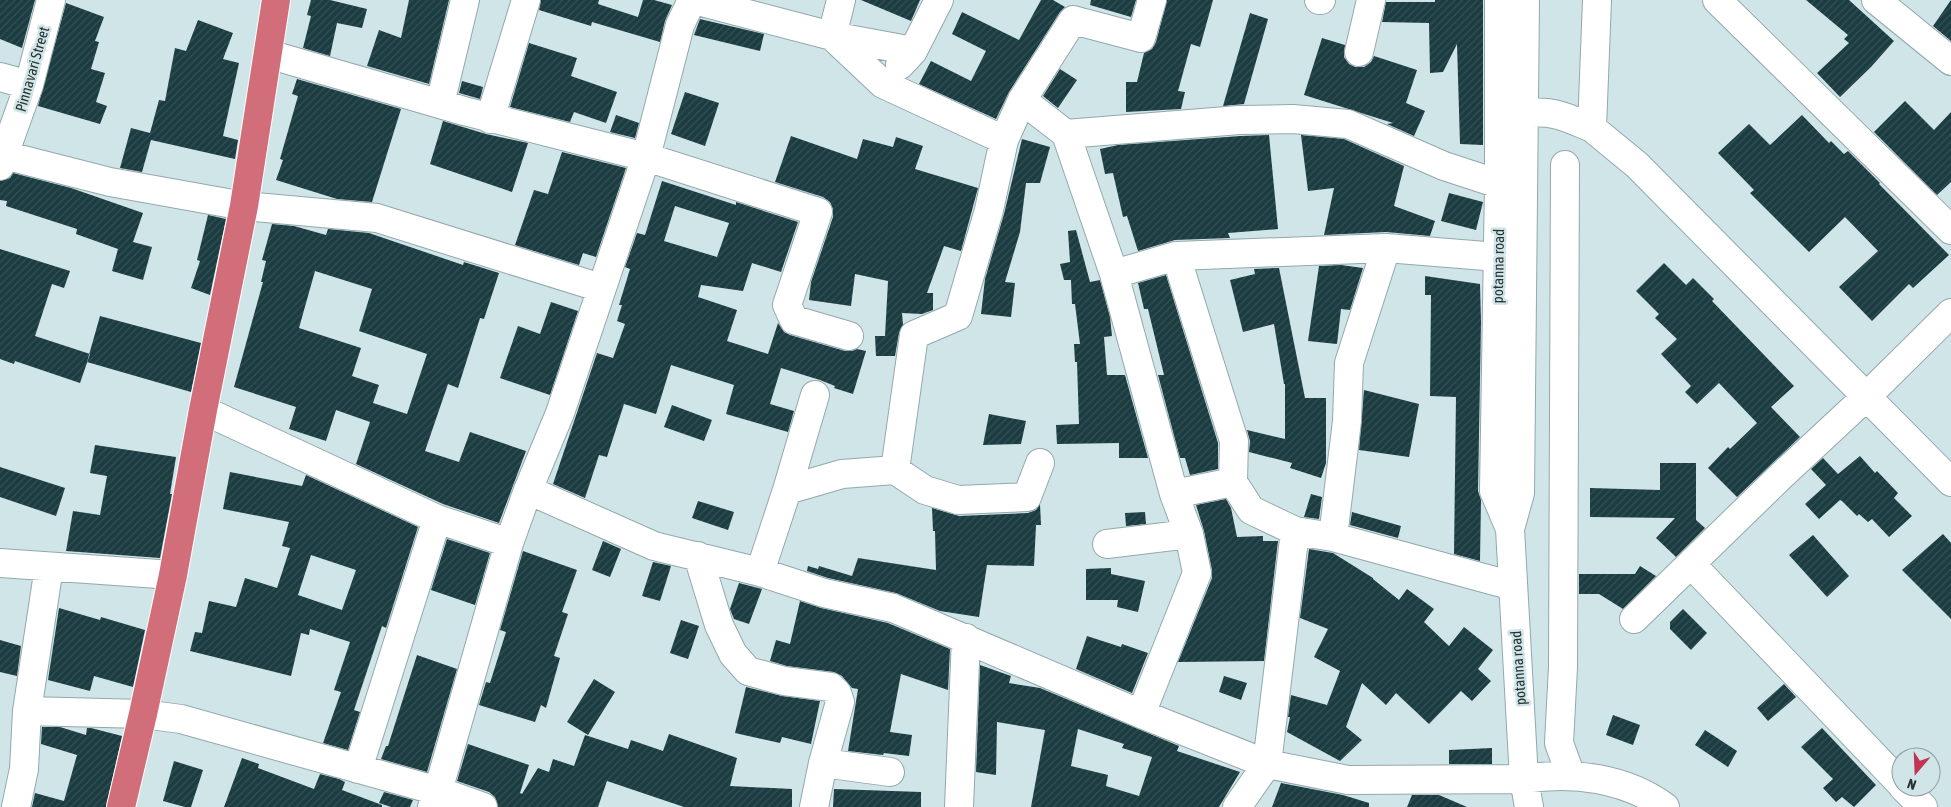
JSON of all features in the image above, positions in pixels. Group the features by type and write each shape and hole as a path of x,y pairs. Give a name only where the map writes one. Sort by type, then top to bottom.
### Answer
{"highway":[{"path":"121,807 144,714 173,575 203,410 244,206 276,0"}],"street":[{"name":"Pinnavari Street","path":"2,161 29,85 51,0"},
{"path":"440,104 465,0"},
{"path":"490,119 526,0"},
{"path":"435,799 509,543 528,490 560,413 646,158 680,25 693,0 832,36 913,51"},
{"path":"832,36 841,0"},
{"path":"883,84 913,51 939,0"},
{"path":"895,470 914,335 958,316 989,210 1004,140 1022,100 1073,20 1142,38 1152,0"},
{"path":"1359,52 1371,0"},
{"name":"potanna road","path":"1499,0 1499,184 1494,491 1510,529"},
{"name":"potanna road","path":"1525,0 1539,113 1520,493 1510,529 1512,586 1552,776 1529,807"},
{"path":"1592,128 1597,0"},
{"path":"1717,0 1951,230"},
{"path":"1876,0 1951,61"},
{"path":"832,36 883,84 1004,140"},
{"path":"270,46 440,104 490,119 646,158 818,212 787,305 794,320 849,336"},
{"path":"0,76 29,85"},
{"path":"1022,100 1066,134 1114,274 1174,494 1189,534 1197,573 1141,714"},
{"path":"1539,113 1592,128 1637,166 1868,396 1951,482"},
{"path":"1066,134 1239,120 1293,119 1348,124 1444,166 1499,184"},
{"path":"2,161 244,206 377,218 601,288"},
{"path":"1552,776 1560,743 1563,668 1565,165"},
{"path":"1114,274 1176,256 1386,248 1498,257"},
{"path":"1333,537 1347,421 1349,363 1386,248"},
{"path":"1176,256 1234,441 1233,482 1251,510 1295,531 1333,537 1512,586"},
{"path":"1634,619 1781,476 1868,396 1951,313"},
{"path":"760,572 787,490 814,395"},
{"path":"203,410 437,519 509,543"},
{"path":"787,490 842,474 895,470 926,490 958,500 1028,497 1040,463"},
{"path":"1174,494 1233,482"},
{"path":"528,490 654,546 760,572 824,593 893,608 1141,714 1267,764 1348,780 1552,776 1619,783 1652,798 1665,807"},
{"path":"358,769 437,519"},
{"path":"1237,807 1267,764 1295,531"},
{"path":"1107,544 1189,534"},
{"path":"698,556 719,625 733,654 748,671 784,681 831,687 837,692 840,702 823,763 814,807"},
{"path":"0,563 173,575"},
{"path":"1691,564 1891,774"},
{"path":"16,807 24,769 28,711 49,567"},
{"path":"959,807 966,638"},
{"path":"28,711 144,714 181,719 358,769 435,799 483,807"},
{"path":"823,763 890,772"},
{"path":"1912,797 1922,807"}],"building":[{"path":"0,0 35,0 22,48 0,39"},
{"path":"311,0 330,0 367,9 362,28 337,23 330,56 303,48 311,16 307,15"},
{"path":"409,0 449,0 429,84 367,66 379,30 401,38"},
{"path":"541,0 599,0 598,4 638,17 643,0 654,0 672,5 665,21 660,42 592,22 591,26 539,10"},
{"path":"861,0 920,0 911,21"},
{"path":"1041,0 1053,0 1065,7 1009,92 996,119 919,84 931,61 971,81 986,51 952,34 962,12 1019,40"},
{"path":"1091,0 1136,0 1131,17 1090,5"},
{"path":"1167,0 1213,0 1200,47 1191,44 1178,91 1185,92 1181,109 1126,112 1126,82 1137,82 1144,53 1152,49 1156,42"},
{"path":"1435,0 1483,0 1483,145 1460,144 1457,44 1443,72 1430,73 1429,23 1382,22 1386,2 1435,2"},
{"path":"1806,0 1849,0 1894,41 1840,97 1817,73 1849,43 1844,39 1848,35"},
{"path":"1951,0 1951,41 1933,26"},
{"path":"66,3 104,17 95,41 99,42 91,69 105,73 96,102 107,106 100,124 38,106"},
{"path":"1250,13 1268,19 1244,104 1223,106"},
{"path":"700,19 764,34 760,51 694,35"},
{"path":"198,20 233,33 223,59 239,63 223,136 238,140 235,159 151,140 142,172 120,168 131,128 150,133 159,100 165,101 175,48 186,51"},
{"path":"1322,38 1345,45 1344,57 1349,64 1355,67 1364,67 1371,62 1374,56 1417,70 1406,103 1425,111 1414,136 1387,124 1393,123 1304,95"},
{"path":"529,43 577,58 571,76 617,92 606,123 574,112 570,122 510,107"},
{"path":"1060,69 1077,80 1058,108 1043,96"},
{"path":"297,79 401,109 372,202 337,199 276,180 283,160 280,159 298,96 292,94"},
{"path":"462,81 483,87 480,99 459,93"},
{"path":"685,92 719,103 705,146 671,134"},
{"path":"1905,101 1934,130 1951,112 1951,182 1937,195 1874,132"},
{"path":"616,115 639,123 635,138 610,132"},
{"path":"1802,115 1829,143 1831,141 1844,154 1848,151 1949,255 1913,288 1909,284 1872,321 1839,287 1878,251 1845,217 1809,252 1750,193 1754,190 1718,153 1749,124 1770,145"},
{"path":"443,121 486,134 528,143 512,192 430,164"},
{"path":"1269,135 1278,229 1228,233 1230,238 1175,240 1138,251 1127,216 1123,217 1113,173 1105,174 1100,149 1118,145"},
{"path":"1301,135 1344,139 1404,166 1394,206 1435,221 1430,236 1386,232 1324,235 1334,188 1308,191"},
{"path":"791,136 857,159 863,139 893,147 896,137 923,146 915,169 978,188 961,251 944,246 927,293 933,293 933,310 922,314 902,313 903,325 899,333 895,356 876,356 875,336 885,336 888,281 855,274 851,306 809,300 811,282 833,217 833,209 830,202 823,197 775,182"},
{"path":"1022,139 1050,147 1040,183 1026,183 1020,232 1005,282 1015,283 1011,317 981,314 985,279 1004,214"},
{"path":"562,152 626,168 596,257 583,253 579,265 515,245 534,190 548,194"},
{"path":"13,173 71,188 143,213 133,242 152,247 143,280 112,271 118,249 76,234 77,229 6,206 7,201 0,200 0,181 10,178"},
{"path":"662,181 736,205 736,202 798,222 781,272 752,263 743,291 701,285 698,297 737,310 727,341 768,354 778,323 784,332 790,335 845,351 857,349 866,351 853,394 834,388 835,386 820,380 781,368 770,404 794,411 788,432 726,414 734,385 671,365 656,414 624,404 607,457 599,455 585,498 553,484 597,353 613,358 625,324 617,321 622,305 619,305 630,269 625,267 637,233 645,235","holes":["675,206 729,223 717,257 664,241"]},
{"path":"1449,193 1483,202 1476,230 1441,221"},
{"path":"208,215 226,219 210,295 191,288 200,261 197,260"},
{"path":"272,224 294,226 326,235 328,229 369,233 463,265 464,262 499,273 484,319 480,318 458,388 448,384 425,451 459,462 470,432 526,451 499,523 443,504 356,464 370,422 336,410 326,441 289,429 296,407 234,387 263,282 261,282 266,261 262,260","holes":["315,271 372,289 359,331 427,354 407,414 373,403 379,385 352,376 361,348 299,328"]},
{"path":"1076,230 1090,282 1100,280 1110,317 1112,336 1104,337 1107,375 1125,375 1148,458 1119,458 1119,443 1057,444 1056,425 1079,424 1077,362 1075,362 1074,344 1080,344 1075,304 1072,304 1071,280 1064,280 1060,264 1070,262 1068,231"},
{"path":"0,249 70,271 64,288 52,284 35,336 90,354 80,383 15,361 14,364 0,359"},
{"path":"1664,263 1686,285 1693,278 1714,299 1712,301 1794,386 1771,407 1800,437 1737,497 1708,468 1728,447 1730,449 1757,423 1719,383 1697,404 1685,392 1691,386 1661,354 1677,339 1655,318 1659,314 1636,291"},
{"path":"1341,265 1363,268 1350,310 1341,309 1337,344 1308,341 1319,266"},
{"path":"1279,268 1305,398 1326,398 1326,463 1321,478 1290,468 1292,463 1249,452 1250,441 1247,430 1285,439 1285,384 1274,324 1243,332 1230,280 1255,274 1254,269"},
{"path":"1166,275 1218,443 1218,469 1190,475 1185,458 1180,458 1158,375 1164,375 1148,309 1144,309 1138,283"},
{"path":"1425,276 1480,284 1478,491 1481,500 1480,561 1454,554 1456,397 1430,396 1431,295 1425,295"},
{"path":"551,302 578,311 550,395 500,378 518,326 540,334"},
{"path":"100,316 201,343 191,392 87,362"},
{"path":"1364,390 1419,404 1409,457 1359,450"},
{"path":"672,405 712,420 704,441 664,427"},
{"path":"989,414 1026,421 1021,444 983,445"},
{"path":"95,445 176,457 170,494 172,494 160,558 66,551 73,511 100,515 107,476 90,473"},
{"path":"1860,456 1875,473 1877,471 1898,493 1894,498 1912,516 1889,537 1872,519 1868,522 1859,514 1857,516 1840,500 1819,519 1805,504 1826,485 1811,469 1823,458 1838,474"},
{"path":"1660,463 1696,463 1696,520 1705,528 1676,557 1656,538 1675,518 1590,517 1590,488 1660,490"},
{"path":"0,467 65,488 56,516 0,497"},
{"path":"230,472 302,486 306,475 418,527 386,628 382,626 354,710 360,712 348,750 323,743 341,692 334,690 350,642 310,629 309,635 301,633 291,676 190,651 195,632 202,633 209,601 236,607 245,578 277,588 290,548 282,546 289,522 223,509","holes":["311,555 356,570 342,610 298,595"]},
{"path":"1311,494 1322,497 1319,519 1304,517"},
{"path":"1226,499 1231,508 1237,537 1263,536 1263,541 1278,541 1264,661 1178,662 1212,578 1204,531 1196,505"},
{"path":"698,501 734,512 728,530 692,518"},
{"path":"1040,504 1041,525 1036,525 1034,566 987,565 979,617 940,611 896,593 828,578 807,571 808,566 818,569 819,566 852,576 858,558 936,570 935,531 933,531 932,508 959,516 1028,513 1036,510"},
{"path":"1145,512 1146,524 1126,526 1125,513"},
{"path":"1352,512 1401,526 1398,538 1350,525"},
{"path":"1943,534 1951,543 1951,619 1902,570"},
{"path":"1813,535 1849,576 1827,597 1789,555"},
{"path":"447,539 490,553 475,605 431,590"},
{"path":"603,541 621,549 610,577 592,570"},
{"path":"1309,549 1333,553 1373,578 1399,600 1407,589 1434,609 1424,622 1449,646 1464,627 1493,650 1478,669 1491,681 1472,701 1461,691 1429,724 1396,693 1386,705 1362,683 1346,727 1362,740 1340,761 1287,732 1291,695 1327,705 1340,671 1314,657 1328,629 1300,618"},
{"path":"523,551 577,570 562,612 568,614 554,656 560,658 546,708 541,705 535,722 479,705 486,682 490,683 506,632 500,630"},
{"path":"653,562 671,566 660,601 642,596"},
{"path":"1640,566 1656,576 1623,609 1599,594 1579,594 1579,574 1635,574"},
{"path":"1111,568 1111,574 1145,581 1138,612 1117,607 1118,600 1086,600 1086,569"},
{"path":"739,583 762,589 749,624 734,619 730,609"},
{"path":"800,601 821,608 888,623 950,649 948,690 901,674 890,732 912,735 909,756 848,751 858,689 852,688 842,676 834,672 787,666 770,661 776,640 790,644"},
{"path":"59,608 100,620 101,617 145,630 133,687 94,676 90,691 48,680"},
{"path":"1683,609 1707,633 1691,650 1670,629 1670,622"},
{"path":"681,620 699,626 688,659 670,653"},
{"path":"1087,636 1121,647 1122,644 1148,653 1132,693 1076,669"},
{"path":"0,640 21,646 17,676 0,672"},
{"path":"417,655 457,669 427,772 381,759 386,746 388,746"},
{"path":"980,665 1011,676 1009,683 1040,688 1179,746 1177,751 1240,772 1219,807 1031,807 1045,730 997,722 996,775 976,772","holes":["1078,729 1124,744 1122,748 1152,757 1139,796 1106,786 1108,775 1071,766"]},
{"path":"1224,676 1247,683 1241,700 1219,692"},
{"path":"594,679 615,692 588,735 567,722"},
{"path":"1784,684 1796,697 1768,721 1757,708"},
{"path":"746,687 782,696 820,701 811,744 782,737 780,743 735,733"},
{"path":"1613,715 1640,725 1633,745 1606,735"},
{"path":"42,727 60,727 86,735 87,728 91,728 122,736 106,807 32,807 35,793 64,801 77,755 41,744"},
{"path":"1822,728 1876,785 1854,807 1842,797 1836,802 1823,788 1833,779 1801,747"},
{"path":"1705,730 1737,751 1728,767 1695,745"},
{"path":"669,734 737,758 730,786 792,789 792,807 684,807 607,781 598,807 498,807 495,797 489,792 457,781 468,744 529,765 520,793 522,794 538,768 549,772 553,759 574,766 585,735 628,749 631,740 663,751"},
{"path":"1492,748 1492,764 1449,764 1449,750"},
{"path":"242,758 259,764 258,768 314,789 320,774 339,779 345,782 342,790 382,805 382,807 224,807"},
{"path":"174,761 203,770 191,807 163,801"},
{"path":"1281,783 1343,795 1369,803 1369,807 1272,807"},
{"path":"834,789 921,792 921,807 833,807"},
{"path":"384,792 413,800 410,807 391,807 379,803"},
{"path":"1412,795 1439,795 1467,807 1407,807"}]}
